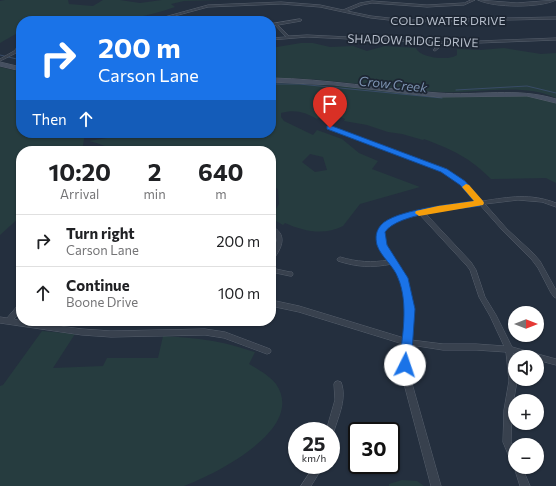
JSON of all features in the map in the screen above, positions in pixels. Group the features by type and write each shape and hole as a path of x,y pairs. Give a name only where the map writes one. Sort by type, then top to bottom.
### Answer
{"main road":[{"path":"0,64 16,68"},
{"path":"276,80 306,80 440,95 519,92 537,95 556,101"}],"street":[{"path":"344,11 364,3 392,1 426,6 464,4 474,0"},
{"path":"480,0 517,5 554,0"},
{"name":"COLD WATER DRIVE","path":"169,16 196,8 219,5 296,3 407,22 556,18"},
{"path":"276,25 300,20"},
{"path":"276,25 288,37"},
{"name":"SHADOW RIDGE DRIVE","path":"276,38 314,36 436,42 556,39"},
{"path":"528,40 533,45"},
{"path":"435,50 437,48 436,42"},
{"path":"0,60 16,51"},
{"path":"330,128 444,170 462,183 506,232 532,255 556,295"},
{"path":"436,486 407,380 405,365 410,309 403,278 382,245 381,232 385,226 397,218 438,208 518,198 543,200 556,204"},
{"path":"421,212 473,270 482,297 493,315 508,349 513,381 508,410 508,444"},
{"path":"276,231 280,238 276,250"},
{"path":"340,259 356,265 364,266 393,261"},
{"path":"276,271 290,274"},
{"path":"276,304 299,309 407,342 443,347 508,349 556,362"},
{"path":"9,321 16,312"},
{"path":"0,320 16,322"},
{"path":"42,326 82,332 112,334 205,332 225,335 267,351"},
{"path":"333,422 339,400 338,384"},
{"path":"306,486 314,474"},
{"path":"521,474 525,486"}],"green space":[{"path":"68,0 69,4 93,6 103,0 120,0 140,3 162,0 221,0 184,1 171,4 175,7 164,11 142,16 16,16 16,34 0,43 0,1"},
{"path":"301,43 313,43 330,47 353,46 367,51 385,46 416,48 423,54 435,58 453,57 457,55 457,49 480,50 504,48 541,54 556,53 556,98 542,93 514,90 441,92 314,79 276,78 276,47"},
{"path":"0,67 16,71 16,138 84,138 83,146 16,146 16,221 0,235"},
{"path":"276,83 340,86 457,97 520,94 556,102 556,183 546,178 491,179 468,160 444,147 424,139 344,121 345,119 331,112 317,119 300,112 291,111 281,113 281,117 284,121 313,135 317,130 342,139 359,153 378,161 372,169 420,187 360,204 343,226 321,232 306,230 285,223 283,225 276,221 276,209 279,204 278,189 276,188 276,146 104,146 89,141 107,138 276,138","holes":["310,154 323,157 327,170 315,172 302,162"]},
{"path":"42,331 75,334 53,368 103,366 107,358 158,358 163,336 208,340 229,344 255,352 249,364 267,375 276,384 282,401 279,417 269,433 253,447 216,471 184,486 0,486 0,386 3,385"},
{"path":"402,480 417,481 424,486 389,486 389,484"}],"waterway":[{"name":"Crow Creek","path":"0,55 16,59"},
{"name":"Crow Creek","path":"276,84 299,84 442,98"},
{"name":"Crow Creek","path":"456,90 527,86 556,93"}],"slow traffic":[{"path":"419,213 438,208 480,203 466,187"}],"route":[{"path":"330,128 338,129 444,170 462,183 480,203 438,208 397,218 385,226 381,232 380,238 382,245 403,278 410,309 405,365"}]}
